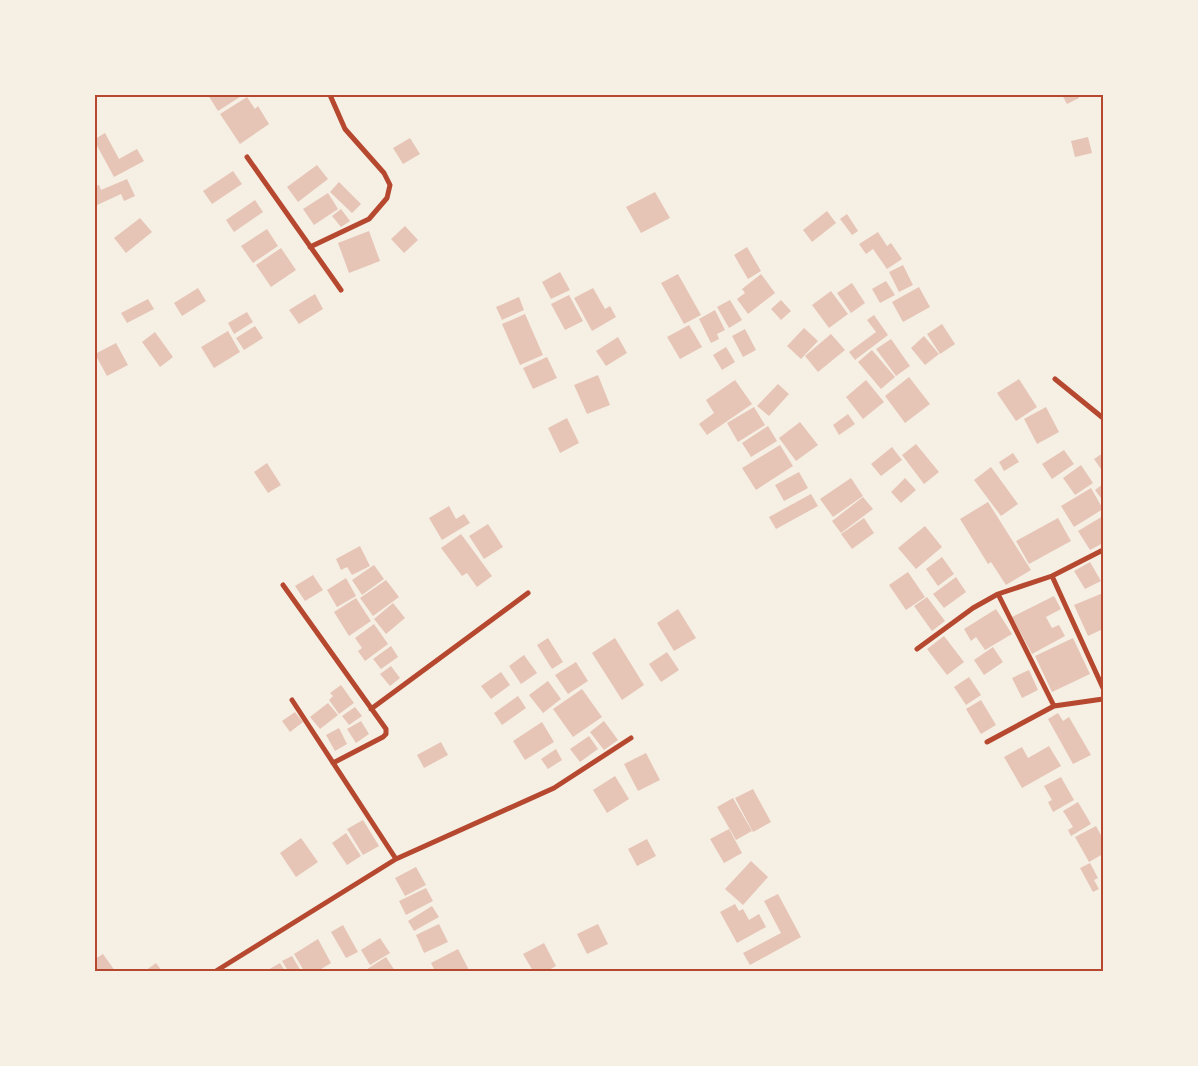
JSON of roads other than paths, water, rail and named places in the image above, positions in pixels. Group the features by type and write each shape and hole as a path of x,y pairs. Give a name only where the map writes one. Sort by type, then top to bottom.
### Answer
{"street":[{"path":"310,247 369,219 387,198 390,185 384,173 345,129 330,95"},
{"path":"247,157 341,290"},
{"path":"1055,378 1103,418"},
{"path":"916,649 973,608 998,594 1052,576 1103,550"},
{"path":"1052,576 1103,688"},
{"path":"283,585 386,729 386,734 382,737 333,763"},
{"path":"371,709 528,593"},
{"path":"998,594 1054,706"},
{"path":"987,742 1054,706 1103,699"},
{"path":"292,700 396,859"},
{"path":"216,971 396,859 554,788 631,738"}]}
